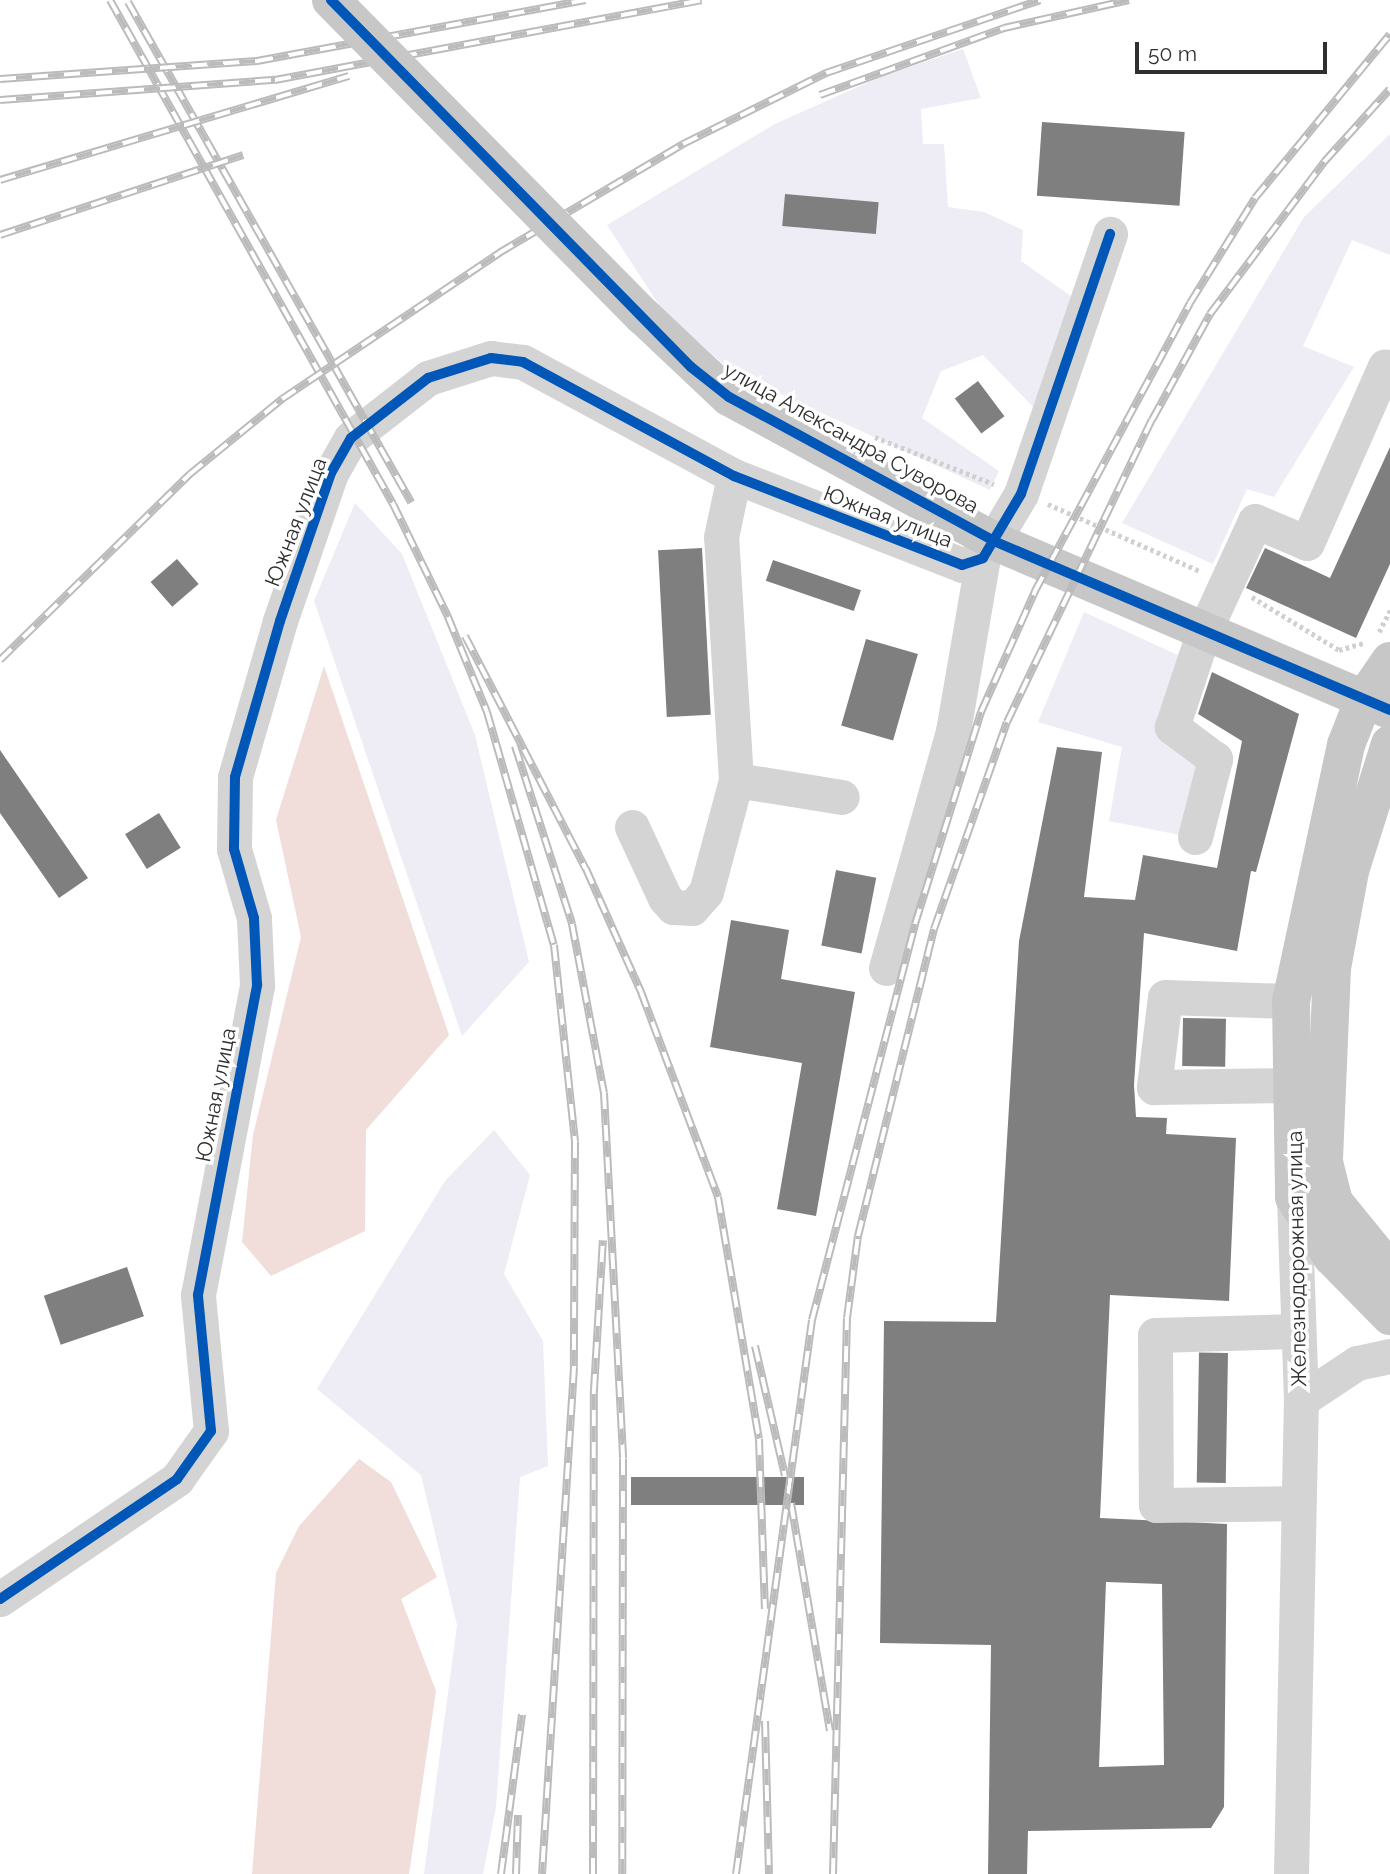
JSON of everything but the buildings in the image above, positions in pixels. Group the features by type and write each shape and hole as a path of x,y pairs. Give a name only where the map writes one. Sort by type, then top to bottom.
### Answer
{"main road":[{"name":"улица Александра Суворова","path":"331,0 643,316 729,397 989,550 1377,705"},
{"name":"Железнодорожная улица","path":"1310,1189 1293,1085 1291,1001 1315,869 1377,705 1385,646"},
{"name":"Железнодорожная улица","path":"1310,1189 1332,968 1350,871 1390,744"},
{"path":"1310,1189 1372,1235 1390,1271"},
{"path":"1310,1189 1332,1257 1390,1316"}],"street":[{"path":"886,968 953,731 989,550 1021,494 1110,234"},
{"name":"Южная улица","path":"0,1598 177,1479 211,1432 198,1295 257,985 254,918 234,849 235,777 331,473 351,438 382,410 428,378 491,358 523,362 734,476 935,558 962,565 989,550"},
{"path":"1195,837 1215,760 1172,727 1203,634 1255,521 1307,544 1385,366"},
{"path":"632,828 665,898 673,907 692,908 706,892 736,780 721,537 734,476"},
{"path":"736,780 842,797"},
{"path":"1291,1001 1166,996 1154,1087 1293,1085"},
{"name":"Железнодорожная улица","path":"1291,1874 1301,1400 1296,1331 1310,1189"},
{"path":"1296,1331 1155,1335 1156,1505 1298,1503"},
{"path":"1301,1400 1357,1363 1390,1356"}],"path":[{"path":"1385,646 1390,610"}],"shaded area":[{"path":"963,49 981,98 921,109 923,144 944,144 948,207 984,212 1023,230 1021,261 1075,299 1034,408 983,355 941,371 922,418 999,471 990,490 732,372 661,308 607,225 775,124 880,77"},
{"path":"1390,134 1390,255 1352,240 1303,346 1354,367 1274,497 1247,489 1213,564 1122,523 1304,217"},
{"path":"355,503 402,554 475,735 529,962 462,1036 314,601"},
{"path":"1084,612 1180,656 1197,767 1185,836 1109,821 1122,747 1038,722"},
{"path":"324,666 449,1035 366,1130 365,1231 271,1276 242,1242 253,1135 301,937 276,820"},
{"path":"494,1130 530,1175 504,1274 543,1341 548,1466 520,1477 496,1807 483,1874 424,1874 457,1625 421,1475 317,1389 445,1181"},
{"path":"359,1459 391,1482 437,1577 401,1599 436,1691 409,1874 252,1874 276,1573 299,1526"}],"railway":[{"path":"110,0 393,504 448,617 487,712 554,945 575,1142 574,1367 542,1874"},
{"path":"0,79 257,61 585,0"},
{"path":"0,100 275,80 702,0"},
{"path":"0,660 190,474 282,399 499,253 683,144 826,73 1040,0"},
{"path":"820,95 1004,28 1129,0"},
{"path":"128,2 411,502"},
{"path":"736,1874 812,1320 915,924 981,712 1035,591 1190,303 1255,198 1390,34"},
{"path":"0,180 349,76"},
{"path":"833,1874 847,1318 858,1236 934,929 1007,722 1152,420 1210,314 1324,162 1390,89"},
{"path":"0,235 243,155"},
{"path":"465,636 586,869 641,992 718,1197 759,1439 765,1609"},
{"path":"515,746 572,924 604,1093 623,1459 622,1874"},
{"path":"593,1874 594,1390 603,1240"},
{"path":"755,1346 785,1476"},
{"path":"791,1503 830,1731"},
{"path":"501,1874 522,1714"},
{"path":"765,1721 769,1874"},
{"path":"516,1874 518,1815"}],"cycle path":[{"path":"331,0 691,367 729,397 996,542 1390,710"},
{"path":"0,1599 177,1479 211,1431 198,1295 257,985 254,918 234,849 235,777 280,621 331,473 351,438 428,378 491,358 523,362 734,476 962,565 983,558 1021,494 1110,234"}]}
